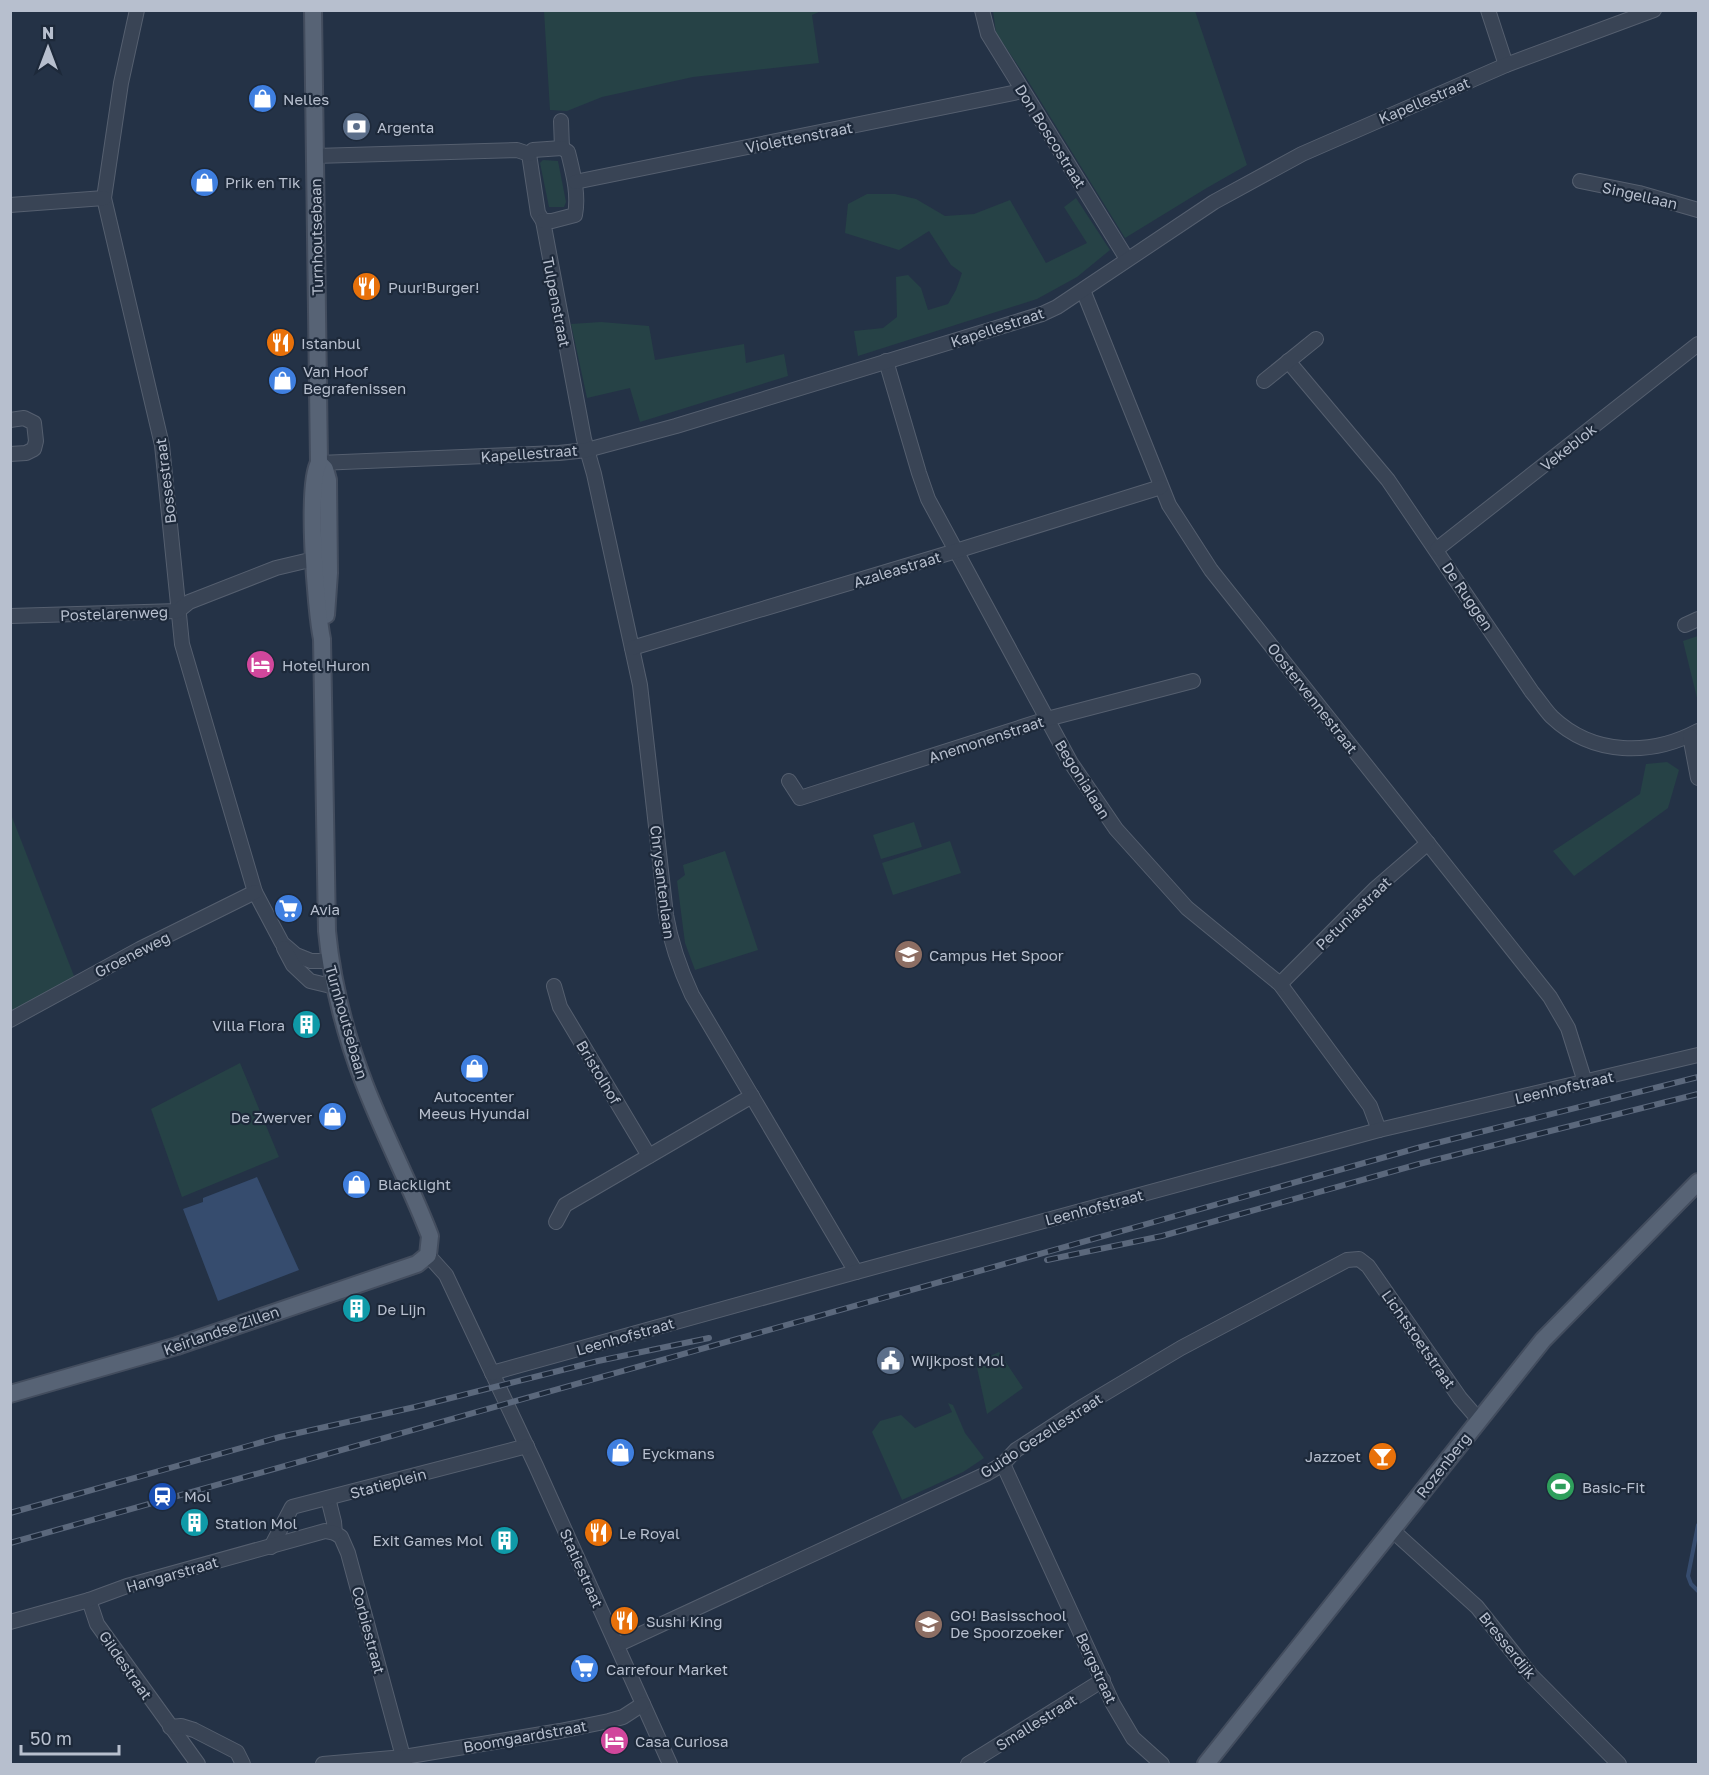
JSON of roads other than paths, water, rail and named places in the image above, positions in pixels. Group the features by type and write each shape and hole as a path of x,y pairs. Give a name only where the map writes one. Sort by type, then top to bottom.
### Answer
{"main road":[{"name":"Turnhoutsebaan","path":"313,10 319,463 313,482 314,559 315,591 322,639 325,890 330,961 344,1023 364,1083 430,1236 428,1255"},
{"name":"Turnhoutsebaan","path":"319,463 327,474 329,496 329,573 325,631 322,639"},
{"name":"Rozenberg","path":"1206,1764 1543,1340 1698,1182"},
{"name":"Keirlandse Zillen","path":"10,1394 177,1346 417,1264 428,1255"}],"street":[{"name":"Bossestraat","path":"137,10 122,83 104,198 162,445 182,644 255,892 282,943 284,952 293,965 310,981 335,987"},
{"name":"Don Boscostraat","path":"982,10 988,34 1127,259"},
{"path":"1488,10 1506,65"},
{"name":"Kapellestraat","path":"319,463 587,450 676,426 1042,314 1058,307 1214,202 1302,154 1506,65 1654,10"},
{"name":"Violettenstraat","path":"575,182 1023,91"},
{"path":"561,121 562,148"},
{"path":"315,156 517,150 529,154 533,150 562,148 568,152 575,182 577,203 575,215 543,221"},
{"name":"Tulpenstraat","path":"529,154 538,213 543,221 587,450"},
{"name":"Singellaan","path":"1580,181 1639,193 1698,210"},
{"path":"10,205 104,198"},
{"name":"Oostervennestraat","path":"1083,290 1169,504 1211,570 1556,1006 1568,1028 1585,1082"},
{"path":"1264,381 1316,339"},
{"name":"Vekeblok","path":"1437,549 1698,344"},
{"name":"Begonialaan","path":"886,362 928,499 1071,763 1099,806 1136,853 1187,908 1280,984 1370,1106 1379,1130"},
{"name":"De Ruggen","path":"1288,362 1388,480 1532,692 1552,717 1577,736 1616,748 1653,748 1694,734 1698,778"},
{"path":"10,420 24,418 34,423 36,441 34,449 26,453 10,454"},
{"name":"Chrysantenlaan","path":"587,450 640,685 664,904 671,944 692,995 856,1272"},
{"name":"Azaleastraat","path":"632,648 1161,487"},
{"name":"Postelarenweg","path":"10,616 178,611 189,602 276,568 314,559"},
{"name":"Anemonenstraat","path":"789,781 800,798 1047,719 1193,681"},
{"name":"Petuniastraat","path":"1280,984 1376,888 1428,843"},
{"name":"Groeneweg","path":"10,1020 140,949 255,892"},
{"name":"Bossestraat","path":"282,943 296,955 311,961 330,961"},
{"name":"Bristolhof","path":"554,986 560,1007 649,1156"},
{"name":"Leenhofstraat","path":"492,1373 1379,1130 1698,1055"},
{"path":"556,1222 565,1205 752,1096"},
{"path":"428,1255 446,1275 492,1373"},
{"name":"Lichtstoetstraat","path":"1359,1259 1368,1266 1460,1398 1479,1420"},
{"name":"Guido Gezellestraat","path":"617,1645 986,1474 1003,1464 1016,1450 1048,1428 1181,1348 1347,1260 1359,1259"},
{"name":"Statiestraat","path":"492,1373 670,1764"},
{"name":"Statieplein","path":"271,1547 292,1507 527,1446"},
{"name":"Bergstraat","path":"1003,1464 1113,1704 1133,1738 1162,1764"},
{"name":"Corbiestraat","path":"328,1498 334,1522 334,1533 340,1537 348,1553 404,1761"},
{"name":"Bresserdijk","path":"1392,1530 1477,1607 1531,1675 1619,1764"},
{"name":"Hangarstraat","path":"10,1622 89,1600 127,1586 325,1531 334,1533"},
{"name":"Gildestraat","path":"89,1600 97,1624 198,1764"},
{"name":"Smallestraat","path":"968,1764 1103,1680"},
{"name":"Boomgaardstraat","path":"323,1764 404,1761 609,1721 623,1717 643,1704"},
{"path":"170,1727 181,1726 194,1730 237,1752 243,1764"}],"water":[{"path":"257,1177 299,1270 218,1301 183,1209 203,1202 203,1198"}],"waterway":[{"path":"1698,1525 1688,1576 1691,1584 1698,1591"}],"railway":[{"path":"10,1543 1421,1147 1698,1077"},
{"path":"1047,1260 1162,1236 1419,1164 1698,1094"},
{"path":"10,1513 280,1437 415,1407 598,1361 709,1338"}],"place":[{"name":"Nelles","path":"262,99"},
{"name":"Argenta","path":"356,127"},
{"name":"Prik en Tik","path":"204,182"},
{"name":"Puur!Burger!","path":"367,287"},
{"name":"Istanbul","path":"280,343"},
{"name":"Van Hoof Begrafenissen","path":"282,380"},
{"name":"Hotel Huron","path":"261,665"},
{"name":"Avia","path":"289,909"},
{"name":"Campus Het Spoor","path":"908,955"},
{"name":"Villa Flora","path":"306,1025"},
{"name":"Autocenter Meeus Hyundai","path":"474,1069"},
{"name":"De Zwerver","path":"333,1117"},
{"name":"Blacklight","path":"357,1184"},
{"name":"De Lijn","path":"356,1309"},
{"name":"Wijkpost Mol","path":"890,1360"},
{"name":"Eyckmans","path":"621,1453"},
{"name":"Jazzoet","path":"1382,1456"},
{"name":"Basic-Fit","path":"1561,1487"},
{"name":"Mol","path":"163,1496"},
{"name":"Station Mol","path":"194,1523"},
{"name":"Le Royal","path":"598,1533"},
{"name":"Exit Games Mol","path":"504,1540"},
{"name":"Sushi King","path":"625,1621"},
{"name":"GO! Basisschool De Spoorzoeker","path":"929,1624"},
{"name":"Carrefour Market","path":"585,1669"},
{"name":"Casa Curiosa","path":"614,1741"}]}
